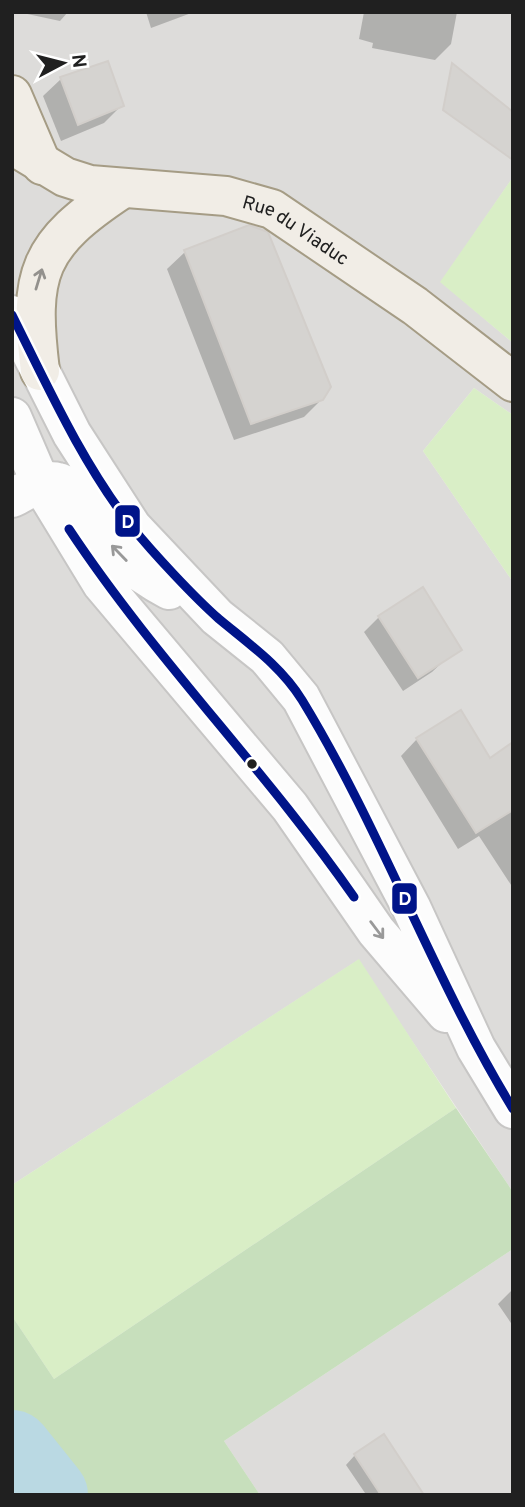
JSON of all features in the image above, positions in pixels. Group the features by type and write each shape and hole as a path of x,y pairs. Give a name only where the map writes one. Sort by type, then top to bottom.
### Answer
{"main road":[{"name":"Rue du Viaduc","path":"12,95 27,155 65,177 122,189 226,197 272,209 403,298 513,382"},
{"path":"40,371 35,293 45,260 66,232 92,208 122,189"}],"street":[{"path":"12,315 72,434 132,527 217,617 267,657 301,698 411,907 476,1048 513,1109"},
{"path":"12,417 27,491 290,807 376,930 476,1048"},
{"path":"27,491 56,481 72,489 106,539 126,561 156,583 217,617"}],"shaded area":[{"path":"12,12 513,12 513,177 441,282 513,343 513,415 474,388 423,451 513,582 513,1192 358,960 12,1185"},
{"path":"513,1249 513,1495 260,1495 224,1441"}],"green space":[{"path":"513,177 513,343 440,282"},
{"path":"474,388 513,415 513,582 423,451"},
{"path":"359,959 456,1108 54,1379 12,1316 12,1185"},
{"path":"456,1108 513,1192 513,1249 224,1441 260,1495 12,1495 12,1316 54,1379"}],"building":[{"path":"108,61 124,106 78,125 60,77"},
{"path":"452,63 513,112 513,160 443,110"},
{"path":"249,225 268,232 331,387 323,400 251,424 184,250"},
{"path":"423,587 462,650 418,678 378,616"},
{"path":"461,710 490,758 513,742 513,810 476,833 416,738"},
{"path":"384,1434 424,1495 381,1495 354,1454"}],"waterway":[{"path":"12,1450 48,1495"}],"transit line":[{"name":"D","path":"12,315 82,451 132,527 198,599 274,666 302,700 331,750 458,1008 513,1109"},
{"name":"D","path":"69,529 137,623 284,804 354,897"}]}
